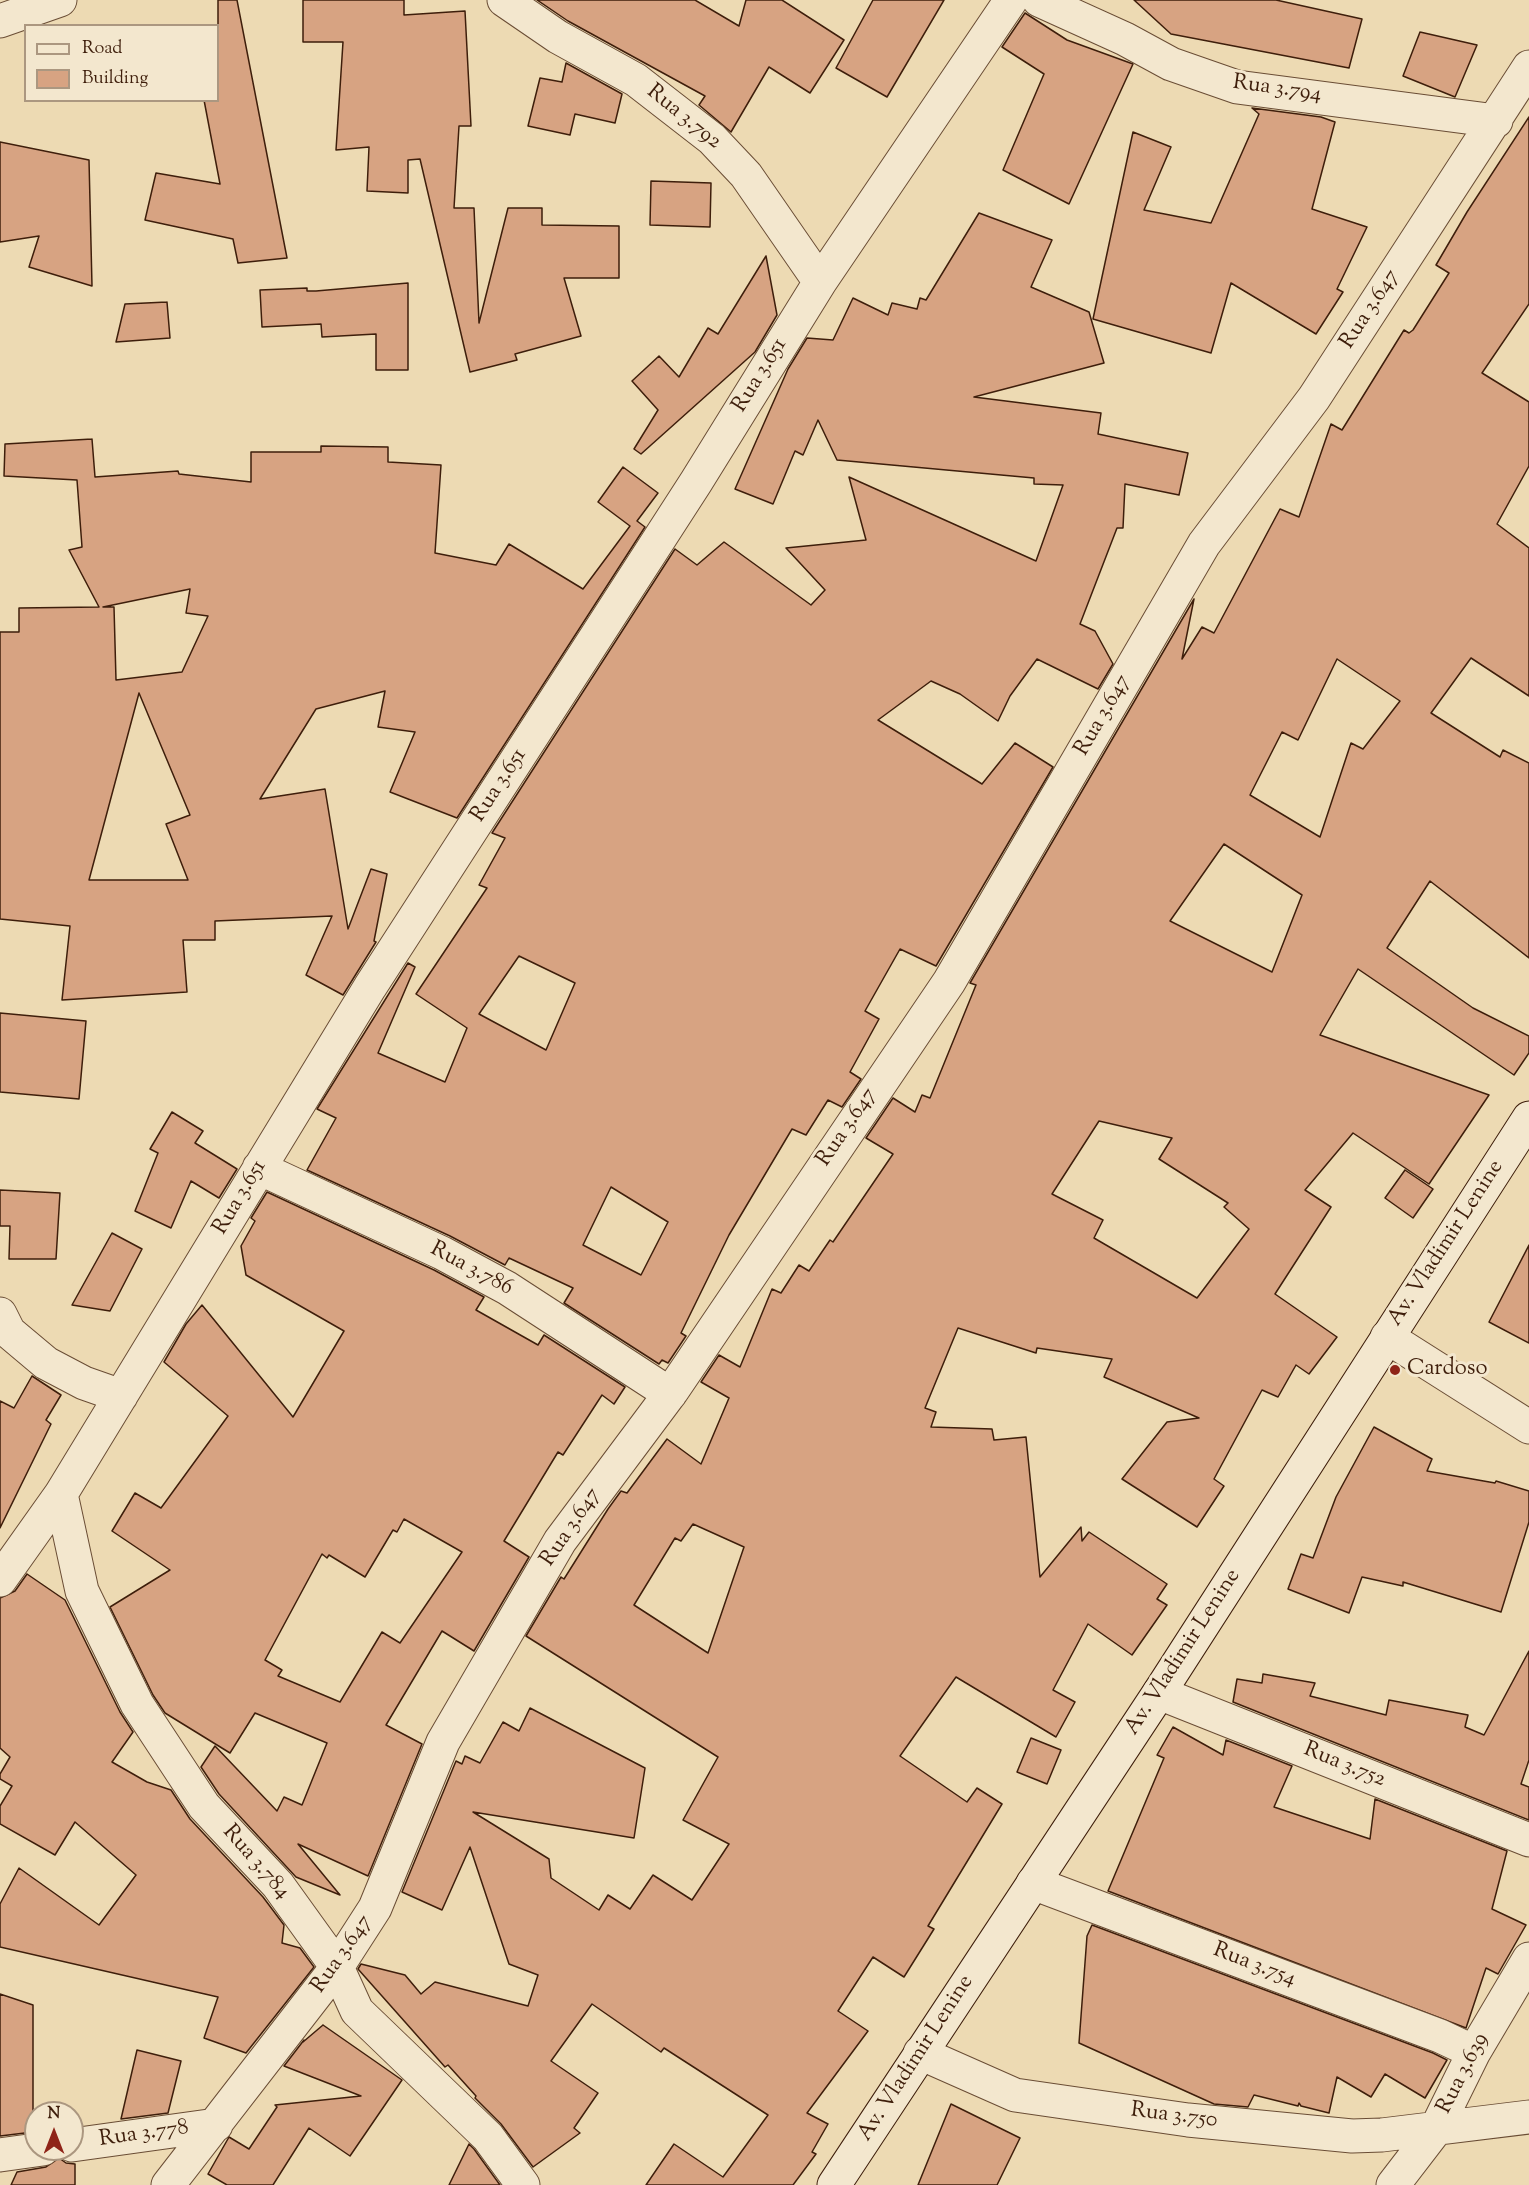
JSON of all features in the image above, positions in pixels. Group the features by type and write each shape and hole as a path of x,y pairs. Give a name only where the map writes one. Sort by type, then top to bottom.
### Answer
{"street":[{"path":"0,21 60,0"},
{"name":"Rua 3.792","path":"504,0 558,37 636,80 712,139 746,175 820,282"},
{"name":"Rua 3.651","path":"0,1580 61,1494 370,987 696,482 820,282 1011,0"},
{"name":"Rua 3.794","path":"1039,0 1125,39 1171,64 1237,87 1496,121"},
{"name":"Rua 3.647","path":"168,2185 337,1967 375,1908 443,1742 560,1541 670,1394 949,982 1204,544 1314,398 1529,67"},
{"name":"Av. Vladimir Lenine","path":"834,2185 1159,1693 1387,1337 1527,1124"},
{"name":"Rua 3.786","path":"259,1168 442,1253 507,1288 670,1394"},
{"path":"0,1314 9,1332 46,1363 84,1383 121,1396"},
{"path":"1387,1337 1529,1427"},
{"name":"Rua 3.784","path":"61,1494 82,1591 137,1704 204,1806 278,1885 337,1967 357,2011 489,2137 523,2185"},
{"name":"Rua 3.752","path":"1159,1693 1529,1840"},
{"name":"Rua 3.754","path":"1033,1882 1440,2036 1474,2052"},
{"name":"Rua 3.639","path":"1400,2181 1436,2129 1474,2052 1529,1959"},
{"name":"Rua 3.750","path":"920,2053 1015,2095 1188,2120 1352,2136 1436,2129 1529,2117"},
{"name":"Rua 3.778","path":"84,2143 216,2125"},
{"path":"0,2155 24,2152"}],"building":[{"path":"218,0 237,0 287,258 238,263 233,239 145,220 156,173 220,184 204,102 219,102"},
{"path":"303,0 404,0 404,15 465,11 471,126 459,126 454,208 474,208 479,323 508,208 542,208 542,225 619,226 619,278 564,278 581,336 515,354 517,360 470,372 420,159 408,160 408,193 367,191 369,147 336,150 343,42 303,42"},
{"path":"537,0 695,0 739,26 746,0 782,0 844,40 810,93 769,67 731,132 699,105 705,96 568,21"},
{"path":"873,0 944,0 887,97 836,68"},
{"path":"1134,0 1276,0 1362,19 1349,68 1171,34"},
{"path":"1025,13 1067,40 1133,64 1069,204 1003,170 1044,74 1002,47"},
{"path":"1420,32 1477,45 1455,97 1403,76"},
{"path":"566,63 622,94 615,123 575,114 570,135 528,126 540,78 562,82"},
{"path":"1252,108 1321,117 1335,122 1312,209 1367,227 1337,289 1343,292 1316,334 1231,283 1211,353 1093,319 1133,132 1171,147 1144,210 1211,223 1259,114"},
{"path":"1529,117 1529,304 1482,373 1529,402 1529,466 1497,524 1529,548 1529,696 1471,658 1431,713 1500,757 1503,750 1529,763 1529,958 1430,881 1387,948 1473,1008 1529,1036 1529,1053 1514,1075 1358,969 1320,1035 1489,1095 1429,1184 1353,1133 1305,1190 1331,1207 1275,1294 1337,1337 1309,1374 1296,1365 1278,1397 1262,1390 1214,1479 1224,1486 1197,1527 1122,1479 1167,1422 1199,1418 1104,1377 1112,1359 1037,1348 1036,1353 958,1328 925,1408 936,1412 931,1427 992,1429 994,1440 1026,1437 1040,1577 1081,1527 1082,1541 1089,1532 1167,1584 1157,1599 1167,1605 1132,1655 1088,1624 1053,1690 1075,1702 1056,1737 956,1677 900,1756 967,1802 977,1788 1002,1804 928,1926 934,1929 904,1977 873,1957 838,2011 868,2031 807,2113 828,2124 812,2152 816,2154 793,2185 646,2185 674,2144 723,2177 768,2115 664,2048 661,2052 592,2004 551,2061 598,2093 574,2128 580,2133 533,2167 501,2124 475,2098 476,2096 448,2065 445,2067 358,1969 361,1964 405,1975 421,1994 435,1982 528,2006 538,1975 509,1964 470,1847 442,1910 402,1892 456,1761 462,1764 465,1756 480,1763 503,1722 519,1731 530,1708 645,1768 634,1838 473,1812 549,1859 551,1878 599,1910 608,1895 630,1909 653,1875 692,1900 729,1844 683,1820 718,1757 526,1636 561,1577 564,1579 608,1509 621,1491 627,1493 667,1439 701,1464 729,1398 701,1382 719,1355 740,1367 772,1289 781,1293 799,1265 809,1271 830,1240 833,1242 893,1154 866,1138 893,1098 915,1112 922,1095 930,1098 976,985 970,983 1194,599 1182,659 1202,627 1214,633 1280,509 1299,517 1331,424 1342,430 1404,330 1409,333 1413,330 1449,273 1436,265 1467,212","holes":["1337,659 1400,701 1363,749 1351,743 1320,837 1250,795 1282,732 1298,740","1224,844 1302,895 1272,972 1170,921","1099,1121 1172,1138 1159,1159 1228,1203 1224,1207 1249,1229 1197,1298 1094,1238 1103,1220 1052,1194","693,1524 744,1547 708,1653 634,1605 675,1538 681,1541"]},
{"path":"0,142 89,160 92,286 29,267 39,236 0,242"},
{"path":"651,181 711,183 710,227 650,225"},
{"path":"979,213 1052,240 1031,287 1089,312 1104,363 974,397 1101,413 1098,434 1188,453 1179,495 1125,484 1123,528 1117,528 1080,624 1095,631 1113,664 1098,689 1037,659 1010,696 998,721 960,694 931,681 878,720 982,784 1015,743 1053,767 936,966 900,949 865,1011 879,1019 850,1072 861,1079 842,1107 828,1100 806,1135 792,1129 729,1235 681,1333 686,1336 668,1363 662,1360 659,1364 564,1303 573,1288 509,1258 505,1265 450,1236 307,1170 336,1118 317,1109 408,963 415,967 378,1053 445,1082 467,1028 416,994 487,888 479,885 505,838 492,833 675,549 697,565 724,542 811,605 825,590 786,548 866,540 849,477 1036,561 1063,485 1034,484 1034,478 837,460 818,420 803,455 795,451 773,504 735,489 788,369 807,338 833,340 853,298 888,315 892,303 917,309 920,298 926,300","holes":["519,956 575,983 546,1050 479,1014","611,1187 668,1222 641,1275 583,1245"]},
{"path":"766,256 777,315 755,352 641,454 634,449 658,410 632,381 659,356 679,377 708,328 718,334"},
{"path":"408,283 408,370 376,370 376,334 322,337 321,324 262,327 260,290 307,288 307,291 316,291"},
{"path":"167,302 170,338 116,342 125,304"},
{"path":"92,439 95,477 178,471 179,474 251,482 251,452 321,452 321,446 388,447 388,462 441,465 435,553 496,565 509,544 583,589 630,526 598,502 623,467 658,493 637,521 645,527 457,818 390,792 415,732 378,727 385,691 316,709 260,799 325,789 348,929 371,869 387,874 374,941 376,942 343,995 306,975 332,916 215,921 215,940 183,940 187,992 62,1000 70,926 0,919 0,632 19,632 19,608 99,607 69,550 82,547 77,480 4,476 5,444","holes":["190,589 186,613 208,616 182,672 116,680 114,607 103,607","139,693 190,815 166,824 188,880 89,880"]},
{"path":"0,1013 86,1021 79,1099 0,1092"},
{"path":"172,1112 203,1131 195,1143 237,1169 219,1198 191,1181 171,1228 135,1211 158,1153 150,1149"},
{"path":"1405,1170 1433,1189 1413,1218 1385,1198"},
{"path":"0,1190 60,1193 56,1259 9,1259 10,1226 0,1226"},
{"path":"267,1192 434,1270 484,1297 476,1310 538,1345 544,1335 625,1387 614,1404 602,1395 563,1455 558,1452 504,1541 529,1557 474,1651 442,1631 386,1725 422,1744 368,1876 298,1844 340,1895 296,1877 219,1794 201,1767 215,1746 277,1811 284,1797 302,1805 327,1743 255,1713 230,1753 165,1713 153,1695 110,1607 170,1570 112,1531 135,1493 161,1508 228,1416 164,1362 186,1324 202,1305 293,1417 344,1331 246,1275 241,1246 255,1221 251,1218","holes":["404,1519 462,1552 400,1643 382,1632 340,1702 278,1676 282,1670 265,1660 322,1554 327,1558 329,1555 365,1577 393,1530 397,1532"]},
{"path":"112,1233 142,1249 110,1311 72,1305"},
{"path":"1529,1245 1529,1343 1489,1322"},
{"path":"32,1376 61,1395 46,1420 51,1424 0,1528 0,1401 14,1408"},
{"path":"1374,1427 1432,1459 1427,1471 1495,1483 1496,1481 1529,1491 1529,1522 1501,1612 1403,1582 1403,1586 1362,1577 1349,1613 1288,1589 1301,1554 1313,1558 1336,1497"},
{"path":"27,1574 65,1600 120,1712 133,1732 112,1762 147,1782 171,1790 190,1819 263,1897 284,1925 282,1943 300,1948 314,1967 246,2053 204,2038 218,1997 0,1947 0,1904 19,1868 99,1925 136,1875 75,1822 55,1855 0,1824 0,1806 12,1786 0,1779 0,1774 10,1757 0,1748 0,1598 15,1591"},
{"path":"1529,1651 1529,1760 1521,1784 1529,1787 1529,1820 1233,1702 1237,1679 1262,1683 1263,1674 1315,1683 1310,1696 1386,1715 1389,1700 1468,1715 1465,1727 1484,1735"},
{"path":"1173,1727 1223,1755 1226,1740 1292,1766 1274,1807 1370,1839 1375,1799 1507,1851 1492,1909 1526,1925 1498,1974 1486,1968 1466,2028 1108,1891 1164,1758 1157,1755"},
{"path":"1031,1738 1061,1750 1047,1784 1017,1772"},
{"path":"1092,1925 1447,2060 1425,2098 1385,2074 1371,2097 1337,2077 1329,2113 1301,2106 1299,2103 1298,2106 1254,2095 1248,2107 1214,2104 1079,2043 1087,1936"},
{"path":"0,1994 33,2005 33,2101 24,2101 24,2133 0,2136"},
{"path":"323,2025 402,2080 350,2156 309,2128 273,2185 227,2185 208,2174 229,2137 249,2149 277,2107 275,2105 361,2096 284,2066 304,2040 303,2042"},
{"path":"137,2050 181,2061 168,2113 121,2119"},
{"path":"951,2104 1020,2138 997,2185 918,2185"},
{"path":"469,2144 474,2149 500,2185 449,2185"},
{"path":"55,2161 75,2164 75,2185 11,2185 17,2172 46,2167"}],"place":[{"name":"Cardoso","path":"1395,1370"}]}
